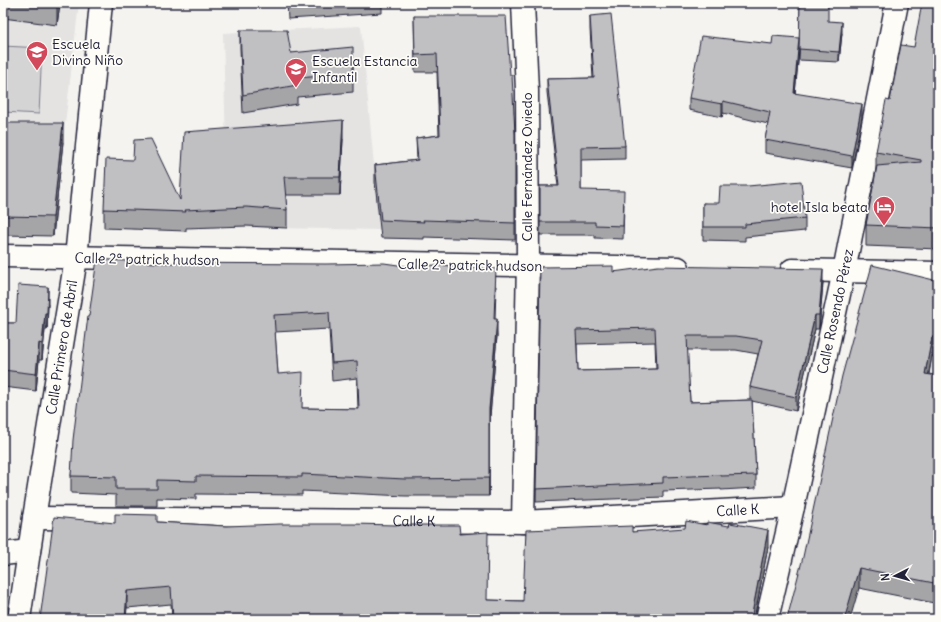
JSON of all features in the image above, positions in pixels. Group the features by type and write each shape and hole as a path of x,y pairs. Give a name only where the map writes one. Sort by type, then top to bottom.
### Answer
{"street":[{"name":"Calle Primero de Abril","path":"19,619 76,258 101,3"},
{"name":"Calle Fernández Oviedo","path":"523,522 528,266 527,91 524,3"},
{"name":"Calle Rosendo Pérez","path":"767,619 844,271 897,3"},
{"name":"Calle 2ª patrick hudson","path":"3,256 694,268"},
{"path":"773,270 938,273"},
{"name":"Calle K","path":"34,518 523,522 793,507"},
{"path":"3,554 29,551"}],"shaded area":[{"name":"Escuela Divino Niño","path":"3,3 79,3 63,142 3,142"},
{"name":"Escuela Estancia Infantil","path":"361,26 380,230 228,227 223,33"},
{"path":"3,46 42,48 39,114 3,112"}],"building":[{"path":"31,3 58,3 57,6"},
{"path":"800,3 828,3 828,21 842,22 839,52 799,49"},
{"path":"922,3 938,3 938,228 866,225 877,166 921,162 921,160 876,152 886,100 890,101 901,45 914,47"},
{"path":"611,14 625,146 581,147 581,190 624,191 623,226 595,225 595,222 540,222 540,186 559,186 547,79 594,78 590,16"},
{"path":"414,16 506,16 510,75 512,75 515,134 515,223 381,220 375,165 418,160 416,138 440,135 437,54 415,55"},
{"path":"240,30 287,30 291,53 353,47 353,74 296,78 297,85 243,95"},
{"path":"701,36 772,44 773,36 799,38 794,93 862,104 852,156 765,140 770,112 723,101 722,104 689,98"},
{"path":"343,120 340,177 284,177 287,210 246,207 185,210 186,212 104,209 106,159 133,160 134,140 151,139 180,200 184,132"},
{"path":"3,123 63,123 53,217 3,216"},
{"path":"801,181 805,218 745,224 745,227 703,227 703,203 719,203 720,186 748,186"},
{"path":"97,259 157,263 384,263 405,266 439,265 496,269 494,319 497,319 489,409 489,478 405,479 302,474 302,477 196,476 196,481 157,480 157,489 116,489 116,477 71,476 73,440","holes":["329,312 332,363 357,361 359,409 302,408 303,372 278,374 274,315"]},
{"path":"872,265 938,281 938,337 932,337 925,374 938,376 938,551 934,583 859,568 844,619 787,619 803,557 842,376"},
{"path":"613,266 613,272 658,266 823,269 819,315 815,315 796,397 750,387 762,340 736,336 687,336 690,402 752,400 756,475 663,477 663,483 536,489 540,267","holes":["655,328 657,369 578,371 576,330"]},
{"path":"18,285 48,287 47,313 45,313 42,344 39,343 36,374 3,370 3,323 16,323"},
{"path":"115,514 157,515 157,522 226,526 280,524 459,525 460,534 488,532 487,600 523,601 526,530 632,526 632,532 685,528 686,521 707,525 707,522 729,526 730,523 768,530 751,619 173,619 171,587 127,591 125,619 40,619 54,517 115,523"}],"place":[{"name":"Escuela Divino Niño","path":"37,72"},
{"name":"Escuela Estancia Infantil","path":"296,88"},
{"name":"hotel Isla beata","path":"884,226"}]}
